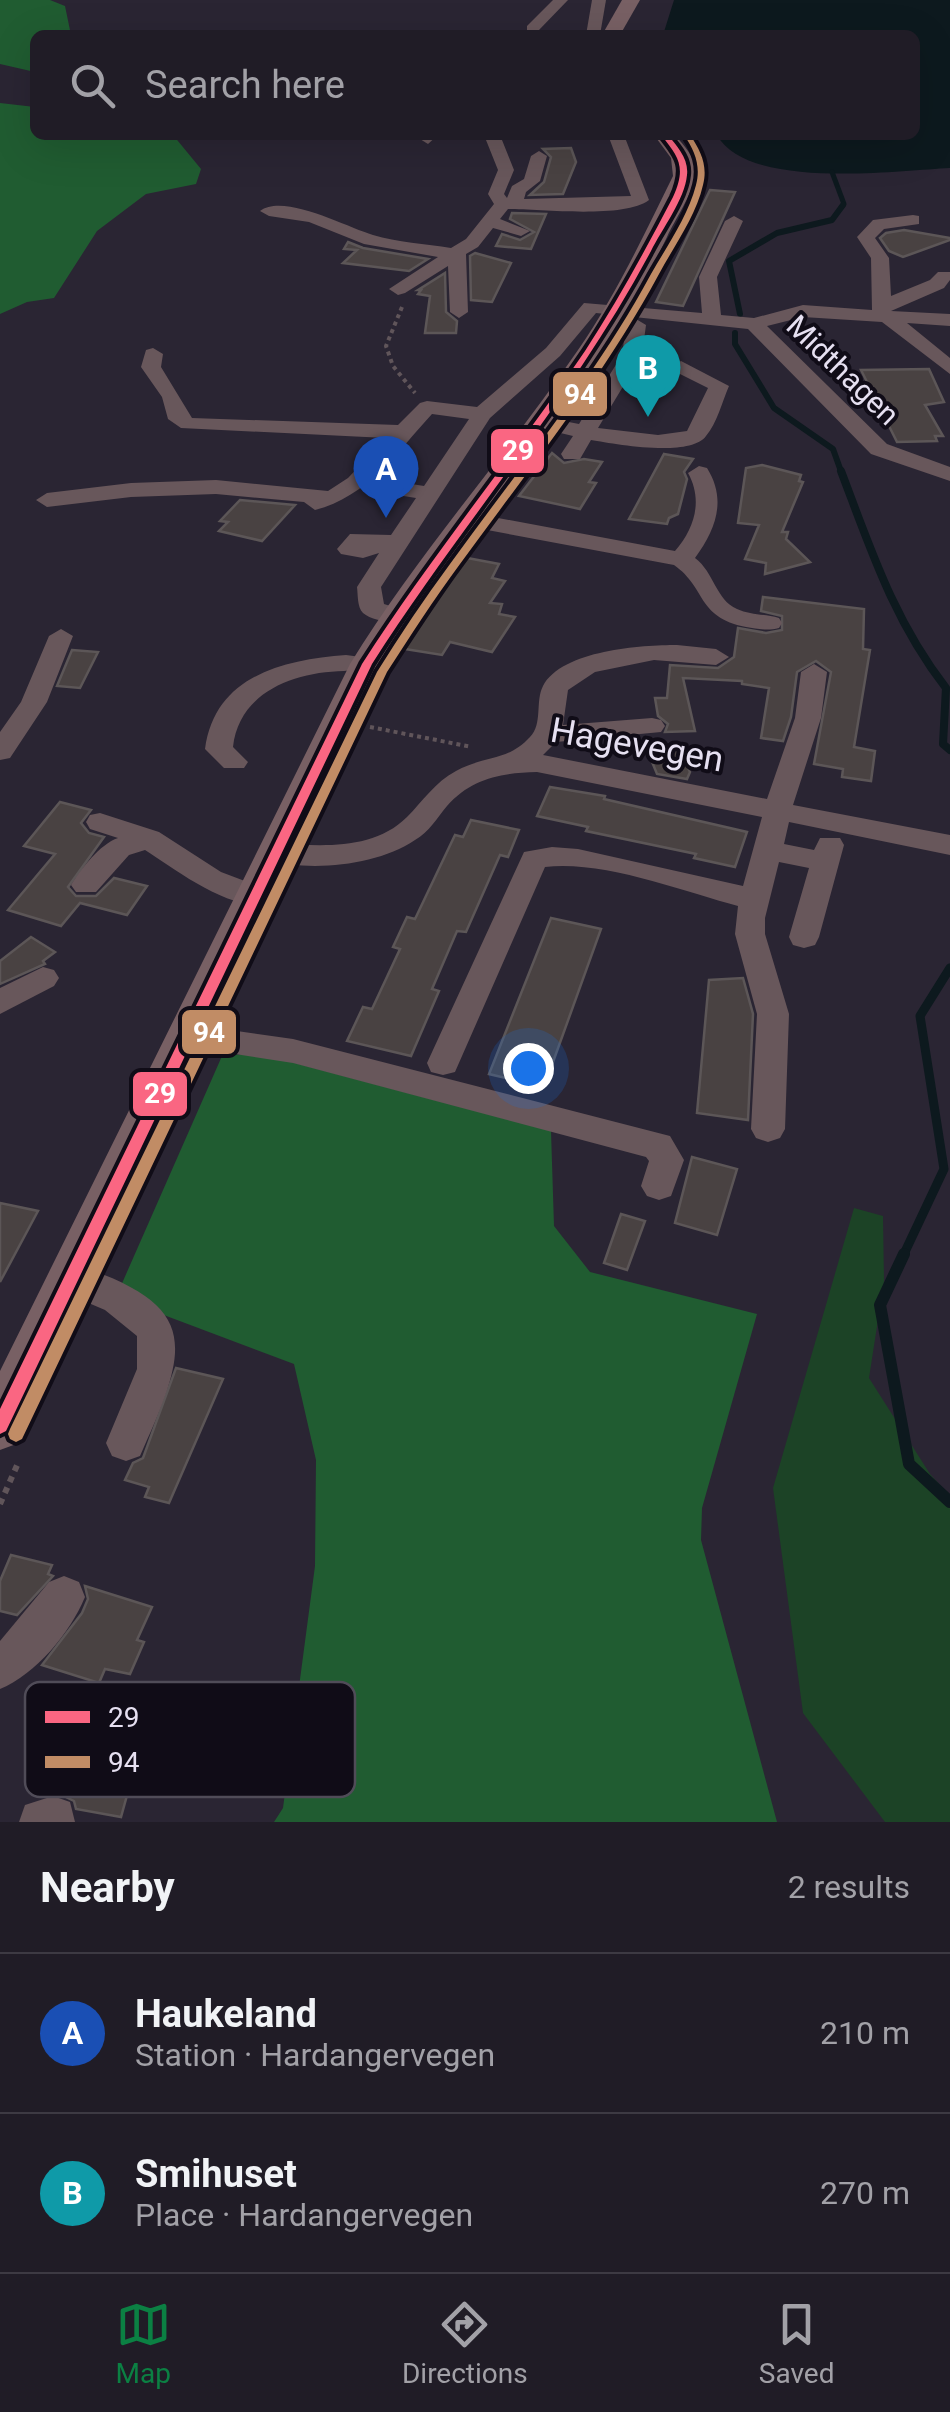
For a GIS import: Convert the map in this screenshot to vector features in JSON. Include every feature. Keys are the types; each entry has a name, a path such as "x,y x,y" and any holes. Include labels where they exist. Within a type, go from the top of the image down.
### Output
{"main road":[{"path":"613,30 631,0"},
{"path":"4,1407 71,1278 367,664 466,519 590,352 627,316 684,176 682,157 668,140"}],"street":[{"path":"532,28 561,0"},
{"path":"594,30 599,0"},
{"path":"494,140 505,174 496,194 509,204 599,205 641,200 618,140"},
{"path":"501,158 511,140"},
{"path":"398,289 476,239 487,220 532,181 539,156"},
{"path":"269,211 313,218 391,245 456,252"},
{"path":"487,220 520,230"},
{"path":"913,220 879,224 866,236 880,258 884,313 950,368"},
{"path":"712,318 708,276 734,221"},
{"path":"456,252 456,272 467,275 459,312"},
{"path":"884,313 937,284 944,276"},
{"path":"397,616 380,612 368,600 369,587 395,542 482,414 553,352 591,308 627,316 712,318 754,324 803,311 950,320"},
{"path":"572,454 632,354 627,316"},
{"name":"Midthagen","path":"754,324 880,448 950,474"},
{"path":"153,354 151,367 172,397 178,419 188,424 402,432"},
{"path":"538,422 650,441 678,442 696,436 719,386 681,367"},
{"path":"296,508 330,498 356,483 427,406 482,414"},
{"path":"680,559 696,544 702,531 708,488 699,474"},
{"path":"47,500 132,490 216,487 330,498"},
{"path":"400,489 431,494"},
{"path":"466,519 680,559 702,573 714,604 724,612 770,622"},
{"path":"613,546 628,519"},
{"path":"0,752 34,702 62,636"},
{"path":"548,735 555,688 574,671 654,652 716,657"},
{"path":"234,762 218,749 218,737 238,702 256,687 322,662 367,664"},
{"path":"768,1129 773,1014 750,934 754,899 789,768 811,706 814,672"},
{"path":"520,760 548,735 652,726"},
{"name":"Hagevegen","path":"276,854 328,856 374,849 409,832 452,784 472,771 520,760 577,768 950,844"},
{"path":"100,822 149,839 210,879 255,896"},
{"path":"86,885 119,848 149,839"},
{"path":"768,850 827,853 804,937"},
{"path":"443,1063 534,860 544,856 578,859 754,899"},
{"path":"0,1002 42,978"},
{"path":"188,1036 293,1051 658,1146 667,1160 658,1186"},
{"path":"71,1278 98,1287 134,1307 156,1332 156,1369 126,1443"},
{"path":"0,1667 13,1659 64,1597"}],"path":[{"path":"398,289 404,298 386,346 402,378 427,406"},
{"path":"357,724 520,760"}],"green space":[{"path":"0,0 50,0 65,6 70,30 30,30 30,71 0,64"},
{"path":"0,103 30,106 30,140 177,140 201,169 196,184 146,194 97,231 54,298 27,302 0,314"},
{"path":"257,1053 551,1131 554,1226 590,1272 757,1314 702,1508 701,1540 777,1822 274,1822 284,1797 355,1797 355,1682 300,1682 315,1566 316,1460 294,1364 116,1297 222,1056"},
{"path":"854,1208 883,1216 884,1281 869,1378 930,1474 950,1496 950,1822 885,1822 803,1713 773,1488"}],"shaded area":[{"path":"674,0 950,0 950,168 859,173 789,170 758,164 733,152 722,140 920,140 920,30 665,30"}],"building":[{"path":"571,148 576,162 563,194 530,195 544,182 551,157 543,149"},
{"path":"710,190 735,192 683,306 656,302"},
{"path":"512,213 546,214 531,249 496,246 502,234 520,240 534,232 510,219"},
{"path":"904,230 950,240 903,257 889,251 880,238"},
{"path":"348,242 428,259 409,271 343,263 357,250 344,249"},
{"path":"475,253 511,263 492,302 471,300 470,256"},
{"path":"445,273 446,312 457,321 456,333 425,333 430,296 418,294 418,290"},
{"path":"929,369 944,402 925,405 943,436 935,436 937,441 897,442 861,370"},
{"path":"552,453 564,463 584,459 602,462 589,482 596,483 580,509 519,496"},
{"path":"664,454 693,459 684,472 687,479 678,514 669,518 667,524 629,519"},
{"path":"762,465 801,475 799,481 803,482 782,532 788,532 786,539 810,562 765,574 766,563 745,559 759,525 738,523 746,468"},
{"path":"240,500 295,505 262,541 219,531 228,522 220,521"},
{"path":"462,557 499,564 492,578 505,581 490,603 502,604 499,614 515,617 492,652 450,642 442,655 399,648"},
{"path":"763,597 864,609 863,649 870,650 854,747 875,751 871,781 842,777 843,769 814,764 831,672 816,661 797,672 791,717 783,741 761,738 769,688 742,681 683,678 695,731 665,732 668,724 658,716 655,698 667,698 670,665 718,668 734,657 738,628 766,633 782,630 782,616 761,611"},
{"path":"72,650 98,652 80,688 57,686"},
{"path":"679,748 690,772 687,779 657,774 648,752"},
{"path":"550,787 605,796 604,799 747,832 735,867 694,858 696,854 586,831 588,827 537,816"},
{"path":"60,802 91,810 81,823 89,833 104,837 68,887 76,896 96,896 114,878 147,886 127,915 80,903 61,926 8,910 55,854 24,846"},
{"path":"471,820 519,830 508,857 500,855 466,932 457,931 432,989 439,991 411,1056 347,1041 363,1007 372,1009 400,949 393,947 407,917 415,919 455,835 463,837"},
{"path":"551,918 601,929 544,1087 489,1074"},
{"path":"31,937 55,952 43,961 45,964 0,984 0,961"},
{"path":"743,978 753,1014 748,1120 697,1113 709,980"},
{"path":"692,1157 737,1169 717,1235 675,1223"},
{"path":"0,1203 38,1211 0,1282"},
{"path":"621,1214 645,1221 627,1270 604,1263"},
{"path":"176,1368 223,1379 169,1503 145,1497 149,1487 125,1480 133,1463 143,1458"},
{"path":"11,1555 52,1565 48,1574 53,1576 17,1615 0,1611 0,1581"},
{"path":"85,1586 152,1607 137,1640 144,1642 130,1674 105,1669 96,1682 42,1665 82,1613 88,1599"},
{"path":"66,1797 127,1797 121,1817 76,1809 74,1801"}],"waterway":[{"path":"832,172 844,204 841,208"},
{"path":"740,314 729,261 777,233 832,220 843,205"},
{"path":"735,333 735,344 774,408 833,449 842,474"},
{"path":"841,471 898,611 946,688 943,744 950,750"},
{"path":"903,1256 944,1169 920,1016 950,968"},
{"path":"904,1254 880,1305 909,1464 950,1502"}],"transit line":[{"name":"29","path":"0,1426 367,664 590,348 672,205 683,181 684,168 668,140"},
{"name":"94","path":"16,1434 382,672 454,565 605,358 689,213 700,186 701,171 699,154 690,140"}],"place":[{"name":"Smihuset","path":"648,417"},
{"name":"Haukeland","path":"386,518"}]}
